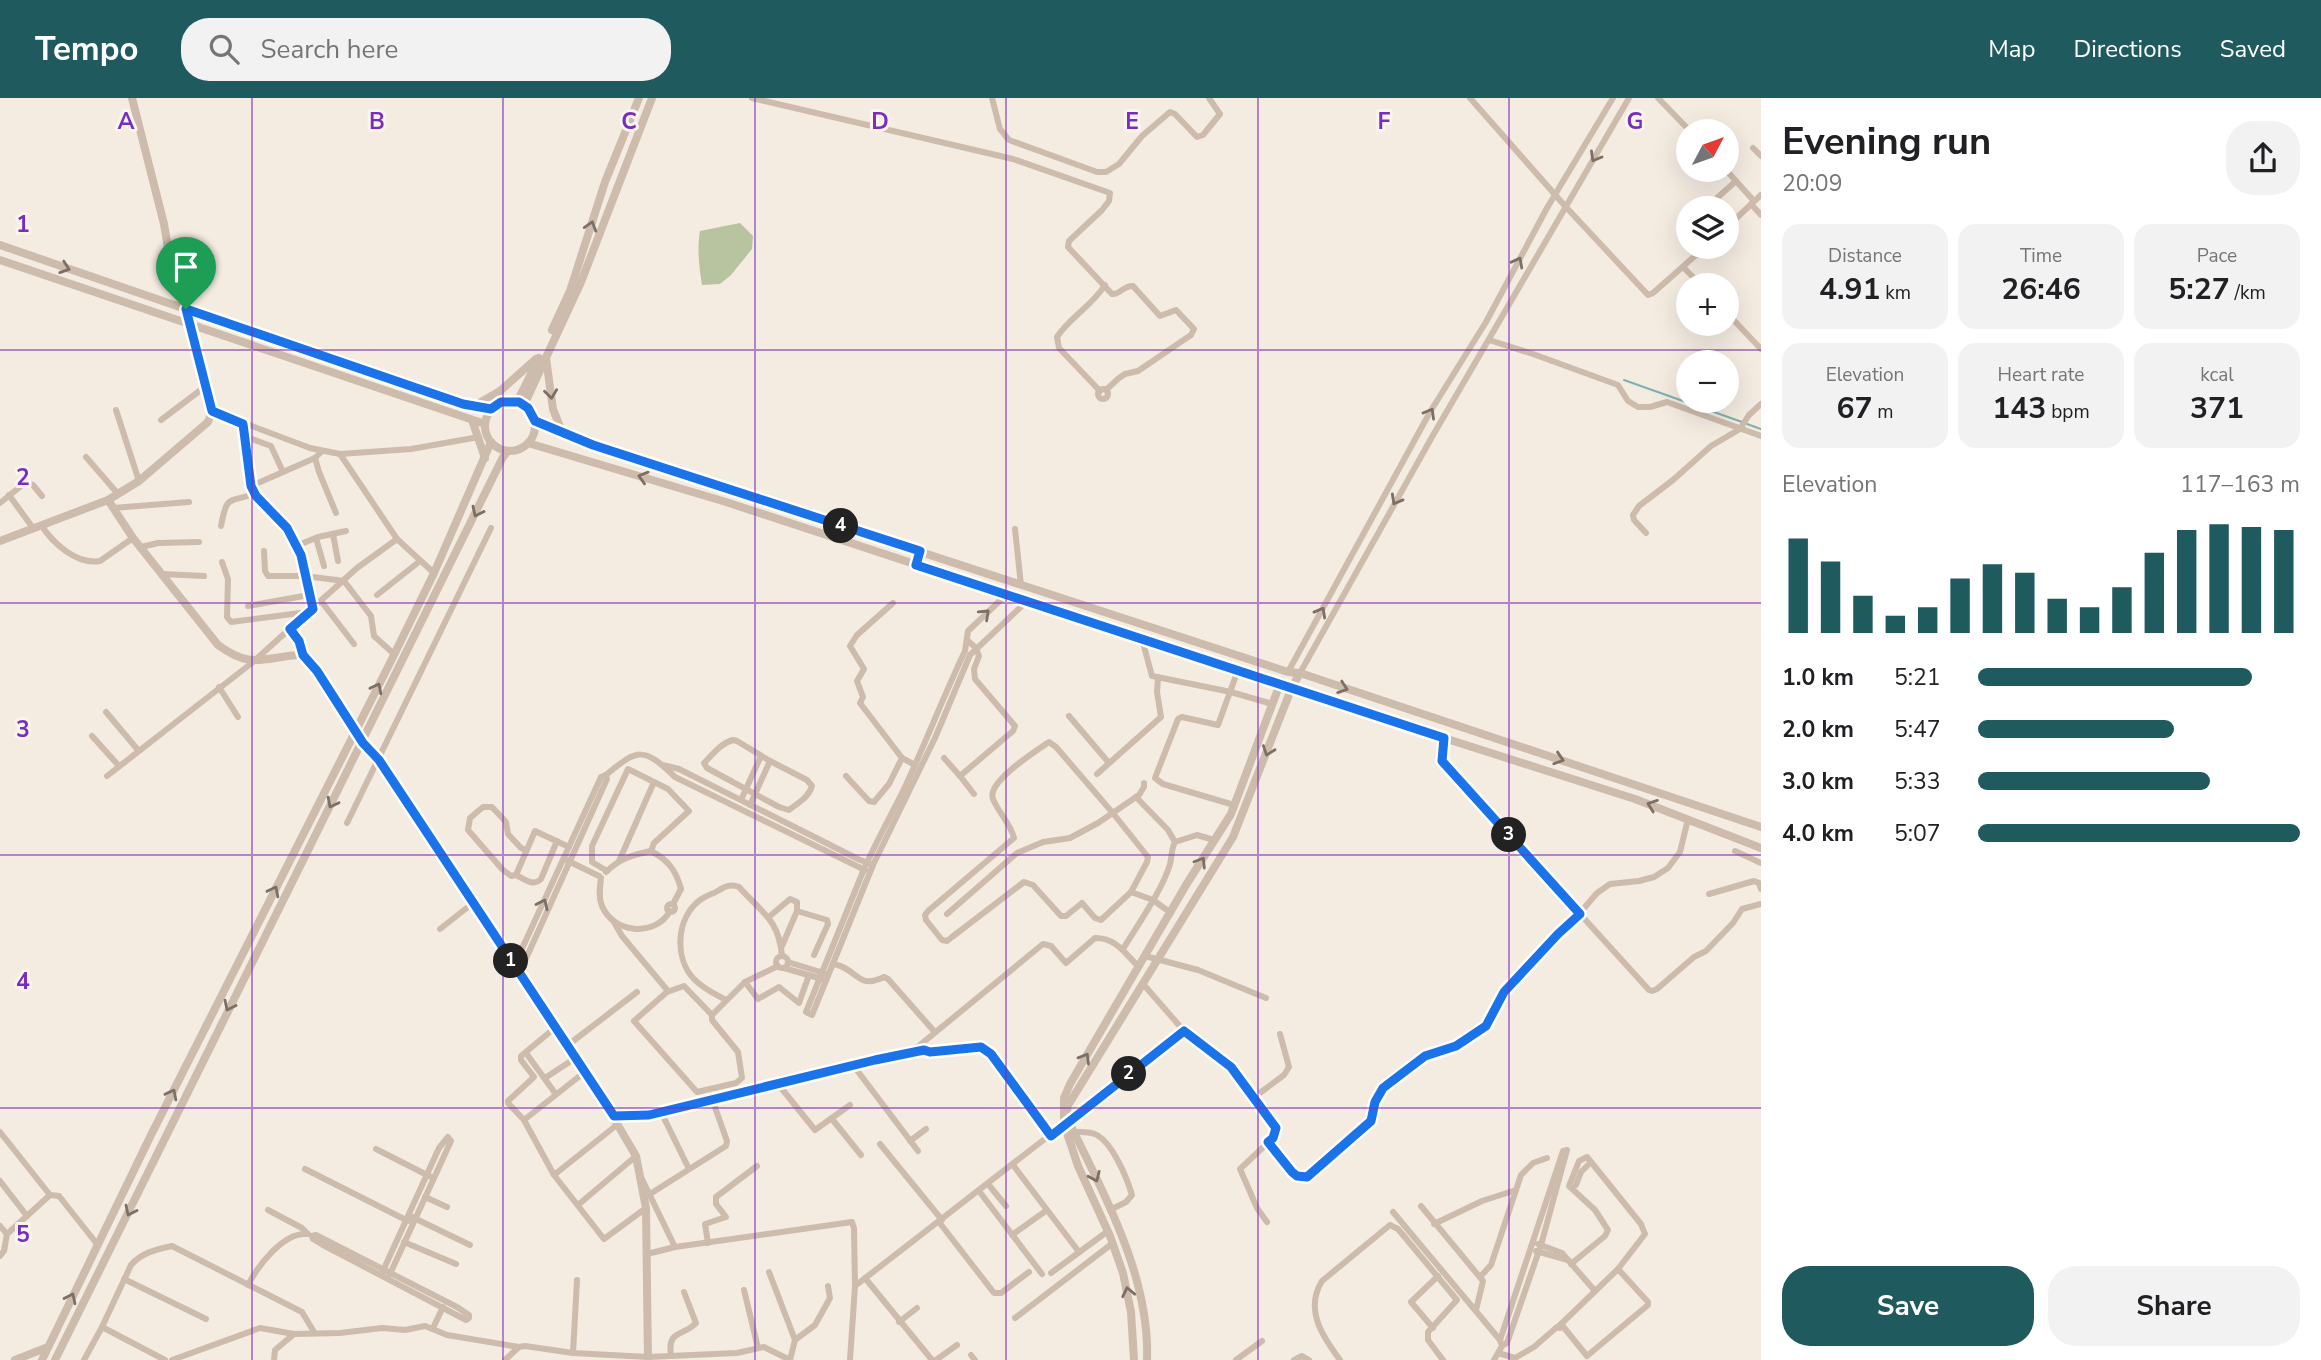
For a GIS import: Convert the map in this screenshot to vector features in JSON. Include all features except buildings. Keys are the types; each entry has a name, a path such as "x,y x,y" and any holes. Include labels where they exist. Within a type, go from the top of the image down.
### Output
{"street":[{"path":"111,504 118,494 139,481 208,422 212,411 169,254 132,98"},
{"path":"474,406 500,391 543,355 570,291 605,182 639,98"},
{"path":"520,403 581,282 652,98"},
{"path":"751,98 1013,159 1110,193 1106,205 1069,241 1067,246 1071,253 1105,285 1114,294 1126,286 1133,286 1160,316 1176,310 1194,329 1191,335 1149,364 1138,371 1125,374 1103,390 1059,348 1057,337 1097,298 1105,285"},
{"path":"992,98 1000,129 1009,140 1097,172 1106,172 1119,164 1142,136 1170,113 1175,114 1197,137 1203,135 1220,114 1209,98"},
{"path":"1470,98 1648,295 1692,259"},
{"path":"1134,1360 1128,1293 1113,1243 1078,1166 1067,1123 1064,1098 1234,805 1280,684 1430,412 1482,330 1555,194 1613,98"},
{"path":"1147,1360 1140,1296 1128,1253 1074,1132 1067,1123 1067,1107 1233,837 1292,687 1432,437 1629,98"},
{"path":"1658,98 1678,119"},
{"path":"1753,148 1761,156"},
{"path":"1719,196 1735,182"},
{"path":"1737,182 1761,215"},
{"path":"1739,216 1761,195"},
{"path":"0,245 403,384 491,409"},
{"path":"0,260 485,424"},
{"path":"1683,267 1689,273"},
{"path":"1739,325 1761,349"},
{"path":"1752,338 1761,332"},
{"path":"1490,338 1618,386 1633,405 1650,407 1667,402 1743,424 1761,436"},
{"path":"543,355 553,409 562,432"},
{"path":"161,420 206,386"},
{"path":"501,402 520,403 531,412 535,421 534,433 523,448 508,451 495,447 485,430 491,409 501,402"},
{"path":"1646,533 1634,520 1633,515 1639,506 1711,446 1743,424 1761,404"},
{"path":"116,410 139,481"},
{"path":"212,411 321,452 340,454 393,452 479,437"},
{"path":"472,420 485,458"},
{"path":"535,421 626,456 1288,672 1300,673 1761,827"},
{"path":"243,424 251,486 254,494 287,528 301,555 312,610"},
{"path":"244,436 271,446 283,472"},
{"path":"42,1360 97,1244 434,573 491,442"},
{"path":"528,443 726,502 1635,799 1761,848"},
{"path":"55,1360 508,451"},
{"path":"251,486 315,458 321,452"},
{"path":"340,454 397,539 434,573"},
{"path":"86,457 118,494"},
{"path":"315,458 336,513"},
{"path":"0,503 26,482 33,485 41,496"},
{"path":"221,526 228,502 254,494"},
{"path":"9,495 51,540 77,558 100,561 133,538"},
{"path":"0,541 111,504 189,502"},
{"path":"111,504 133,538 218,645 234,656 253,662 272,657 303,655"},
{"path":"347,823 491,528"},
{"path":"1016,529 1021,586"},
{"path":"296,546 346,531"},
{"path":"333,534 338,561"},
{"path":"316,538 324,566"},
{"path":"107,776 253,662 357,568 397,539"},
{"path":"141,547 154,543 199,542"},
{"path":"264,551 268,576 305,576 344,581 371,615 374,636 394,654"},
{"path":"916,565 920,551"},
{"path":"377,595 420,561"},
{"path":"222,562 228,579 227,617 231,622 312,610"},
{"path":"162,573 204,576"},
{"path":"248,606 309,594"},
{"path":"910,783 911,773 965,651 970,628 1007,594"},
{"path":"321,601 354,644"},
{"path":"868,867 834,964 825,977 806,1012 810,1016 814,1014 825,977 868,867 971,655 1027,601"},
{"path":"893,603 857,635 850,646 864,669 857,681 863,697 860,703 902,758 915,765"},
{"path":"290,629 299,641 303,655 317,671 363,743 379,760 577,1057 636,1156 646,1208 648,1359"},
{"path":"1142,639 1152,676 1231,692 1272,704"},
{"path":"960,776 1013,731 1015,726 975,679 974,669 979,656 976,648 967,640"},
{"path":"1234,805 1163,784 1155,778 1178,719 1182,717 1218,725 1238,670"},
{"path":"1097,774 1161,717 1157,692 1158,677"},
{"path":"219,687 237,717"},
{"path":"106,712 138,750"},
{"path":"1069,716 1109,763"},
{"path":"92,736 119,766"},
{"path":"1444,738 1442,761 1644,986 1652,991 1694,957 1706,951 1733,923 1742,909 1761,904"},
{"path":"733,740 761,756 807,780 812,786 789,810 707,768 705,763 726,742 733,740"},
{"path":"1049,743 1056,747 1112,812 1147,857 1131,892 1099,920 1082,903 1066,916 1061,916 1033,885 1024,881 947,941 942,940 925,915 1013,839 1014,835 992,793 1000,779 1049,743"},
{"path":"568,859 569,847 601,777 627,757 637,754 679,769 868,867"},
{"path":"741,800 761,756"},
{"path":"846,776 871,802 889,785 902,758"},
{"path":"944,758 974,794"},
{"path":"750,804 770,761"},
{"path":"663,765 675,778 868,867"},
{"path":"899,766 911,773"},
{"path":"603,874 592,862 592,846 628,769 668,789 689,811 654,843 651,851"},
{"path":"517,970 607,779 606,775"},
{"path":"619,861 654,782"},
{"path":"947,914 1017,853 1043,842 1070,838 1098,823 1136,797 1142,791 1144,783"},
{"path":"1136,797 1168,830 1175,842"},
{"path":"526,850 508,834 506,822 492,807 483,807 470,818 468,830 502,869 511,876 516,875 534,883 541,879 557,841"},
{"path":"1268,1142 1292,1172 1297,1176 1307,1177 1371,1121 1375,1102 1383,1088 1425,1056 1456,1046 1486,1026 1504,992 1597,893 1610,884 1654,877 1668,868 1679,852 1689,819"},
{"path":"516,875 535,831 569,847"},
{"path":"1175,842 1197,835 1214,840"},
{"path":"1124,949 1153,900 1170,862 1175,842"},
{"path":"614,922 627,929 643,929 659,924 673,908 681,888 673,866 651,851 635,854 619,861 603,874 599,890 601,904 608,916 667,992"},
{"path":"1735,851 1761,863"},
{"path":"568,859 603,874"},
{"path":"1709,894 1754,881 1759,883 1761,889"},
{"path":"726,1000 694,980 685,967 680,937 688,916 698,902 728,886 739,887 753,903 770,916 782,947 782,956"},
{"path":"1131,892 1153,900 1171,913"},
{"path":"770,916 790,899 797,902 797,911 782,947"},
{"path":"440,929 472,903"},
{"path":"673,908 688,916"},
{"path":"797,911 827,920 828,924 814,955"},
{"path":"909,1054 1040,945 1051,946 1066,963 1097,937 1112,941 1124,949 1126,955 1139,967"},
{"path":"782,956 776,961 809,975 825,977"},
{"path":"712,1015 745,982 783,965 788,959 782,956"},
{"path":"1145,956 1198,970 1266,998"},
{"path":"834,964 849,969 863,981 874,982 884,977 888,979 933,1030"},
{"path":"783,965 825,977"},
{"path":"745,982 758,999 779,987 799,1003 809,975"},
{"path":"1144,985 1184,1031 1231,1067 1276,1128 1273,1138 1240,1168 1257,1208 1267,1222"},
{"path":"684,986 712,1015 712,1020 738,1052 742,1079 736,1083 697,1092 634,1021 667,992 684,986"},
{"path":"568,1045 638,992"},
{"path":"556,1027 522,1056 521,1059 534,1077 508,1102 524,1121 554,1175 605,1239 646,1208"},
{"path":"855,1286 1184,1031"},
{"path":"1253,1098 1284,1075 1289,1067 1280,1034"},
{"path":"554,1175 616,1120 649,1115 924,1050 985,1049 1051,1136"},
{"path":"526,1053 555,1093"},
{"path":"545,1078 577,1057"},
{"path":"852,1065 918,1151"},
{"path":"524,1121 555,1093 586,1071"},
{"path":"778,1084 814,1129 818,1130 850,1105"},
{"path":"650,1194 726,1146 727,1141 712,1099"},
{"path":"661,1112 689,1169"},
{"path":"832,1119 861,1155"},
{"path":"911,1141 926,1129"},
{"path":"1074,1132 1088,1131 1101,1137 1122,1169 1132,1195 1126,1202 1110,1210"},
{"path":"0,1132 50,1195"},
{"path":"386,1274 404,1242 411,1219 425,1197 431,1177 439,1148 448,1137 451,1141 431,1177 411,1219 386,1274"},
{"path":"880,1144 994,1293 1001,1293 1029,1272"},
{"path":"376,1149 431,1177"},
{"path":"1494,1360 1563,1151 1567,1150 1539,1249 1507,1343 1500,1346"},
{"path":"578,1205 636,1156"},
{"path":"1393,1212 1476,1310 1500,1346 1515,1358 1534,1347 1560,1325 1618,1269 1643,1237 1644,1230 1587,1157 1580,1161 1569,1186 1595,1210 1608,1230 1605,1236 1569,1262"},
{"path":"1480,1278 1491,1265 1524,1170 1547,1158"},
{"path":"1576,1185 1581,1172 1591,1162"},
{"path":"1013,1165 1079,1252"},
{"path":"708,1243 705,1224 726,1217 716,1203 716,1196 757,1166"},
{"path":"305,1169 470,1245"},
{"path":"641,1177 675,1247"},
{"path":"0,1181 27,1216"},
{"path":"988,1184 1006,1206"},
{"path":"1434,1224 1482,1201 1516,1190"},
{"path":"979,1191 1042,1274"},
{"path":"0,1256 8,1234 54,1194 59,1196 97,1244"},
{"path":"425,1197 447,1207"},
{"path":"1421,1206 1482,1281 1476,1310"},
{"path":"268,1210 302,1228 323,1245 386,1274 457,1307 469,1315 469,1318 466,1320 386,1274"},
{"path":"1012,1235 1047,1210"},
{"path":"647,1254 675,1247 852,1222 855,1286 850,1360"},
{"path":"107,1225 120,1231"},
{"path":"1340,1360 1316,1323 1316,1294 1322,1281 1390,1225 1398,1229 1455,1297 1457,1303 1428,1332 1428,1340 1443,1360"},
{"path":"0,1226 8,1234"},
{"path":"1051,1273 1108,1231"},
{"path":"248,1284 261,1262 275,1250 296,1235 309,1235"},
{"path":"404,1242 456,1264"},
{"path":"1015,1318 1113,1243"},
{"path":"84,1360 136,1258 172,1246 302,1312 314,1332"},
{"path":"1531,1246 1569,1262 1595,1291"},
{"path":"1560,1325 1587,1356 1648,1305 1618,1269"},
{"path":"769,1272 795,1340"},
{"path":"1433,1328 1412,1301 1438,1276"},
{"path":"865,1278 934,1360 957,1345"},
{"path":"124,1279 206,1319"},
{"path":"573,1353 577,1280"},
{"path":"172,1360 260,1328 294,1334 340,1334 382,1328 405,1330 425,1326 447,1335 573,1353 648,1359 671,1356 722,1357 764,1347 787,1359 795,1340 818,1320 830,1298 828,1286"},
{"path":"744,1290 758,1348"},
{"path":"671,1356 669,1347 673,1336 691,1329 696,1322 684,1292"},
{"path":"433,1328 443,1307"},
{"path":"900,1322 917,1308"},
{"path":"1560,1325 1585,1360"},
{"path":"102,1327 165,1360"},
{"path":"274,1360 275,1350 294,1334"},
{"path":"1237,1360 1262,1340"},
{"path":"15,1360 48,1346"},
{"path":"505,1360 519,1347"},
{"path":"1294,1360 1302,1356 1309,1360"}],"green space":[{"path":"740,223 753,236 752,249 720,284 702,285 700,231"}],"waterway":[{"path":"1624,380 1742,422"},
{"path":"1747,424 1761,429"}],"route":[{"path":"186,309 463,404 491,409 501,402 519,402 528,408 535,421 593,445 920,551 916,565 1444,738 1442,761 1580,914 1504,992 1486,1026 1456,1046 1425,1056 1383,1088 1375,1102 1371,1121 1307,1177 1297,1176 1292,1172 1268,1142 1273,1138 1276,1128 1231,1067 1184,1031 1051,1136 991,1054 981,1047 930,1052 924,1050 649,1115 614,1116 379,760 363,743 317,671 303,655 299,641 290,629 313,609 301,555 287,528 256,496 251,486 243,424 212,411 186,309"}]}
